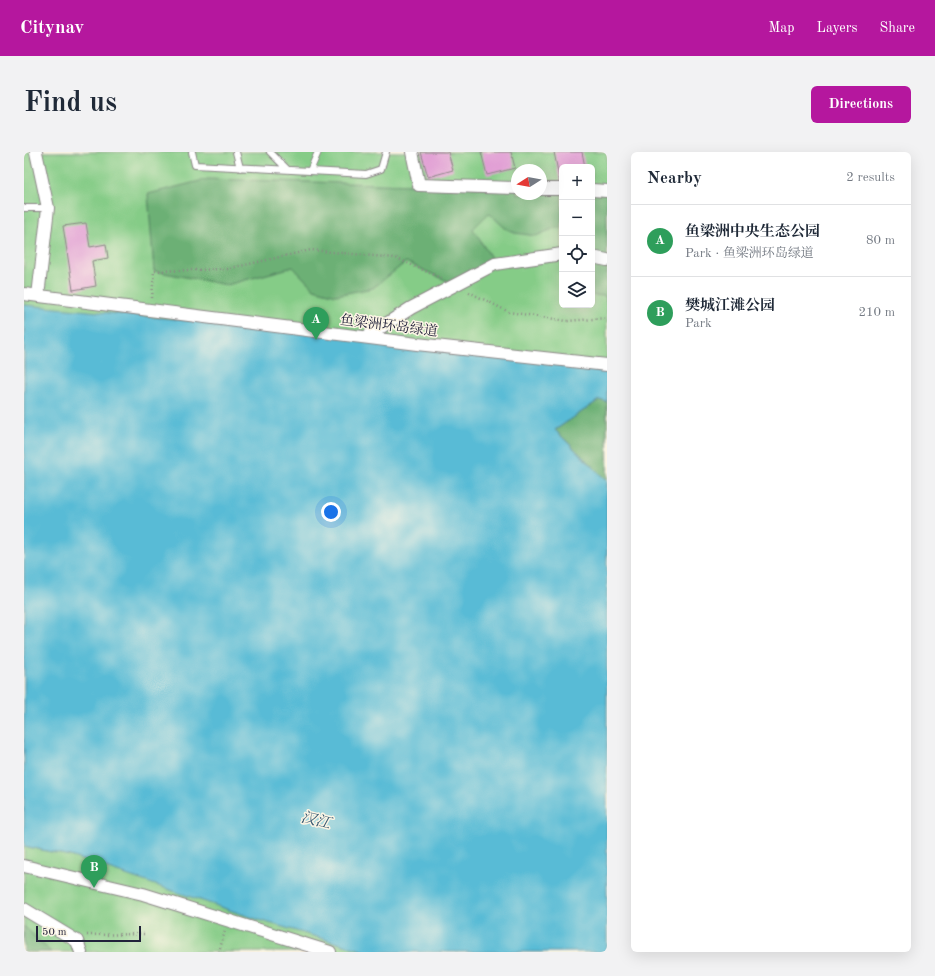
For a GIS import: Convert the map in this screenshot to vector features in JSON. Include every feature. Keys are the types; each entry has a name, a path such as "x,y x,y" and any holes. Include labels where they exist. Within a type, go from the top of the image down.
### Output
{"street":[{"path":"36,152 48,208 38,296"},
{"path":"412,152 419,185 511,188"},
{"path":"547,189 559,190"},
{"path":"595,190 607,191"},
{"path":"366,337 411,308 495,264 559,254"},
{"path":"595,258 607,260"},
{"name":"鱼梁洲环岛绿道","path":"24,294 366,337 607,365"},
{"path":"24,866 143,894 330,952"},
{"path":"24,909 77,941 81,952"}],"lane":[{"path":"192,152 195,165 366,174 381,169 386,152"},
{"path":"236,152 240,168"},
{"path":"270,152 288,170"},
{"path":"310,171 318,152"},
{"path":"24,208 48,208"}],"path":[{"path":"152,300 154,271 226,270 311,250 396,258 456,285 509,312 567,322 607,318"},
{"path":"219,952 227,920"},
{"path":"67,935 145,934"}],"green space":[{"path":"24,152 607,152 607,558 24,375"},
{"path":"208,179 511,188 511,200 547,200 547,193 559,190 559,228 555,228 536,236 515,233 505,228 489,213 473,229 495,264 456,285 406,262 373,288 336,295 314,289 293,267 227,285 154,271 148,194"},
{"path":"595,190 607,191 607,307 605,296 595,295"},
{"path":"599,400 607,402 607,481 555,430"},
{"path":"24,846 70,856 367,952 24,952"},
{"path":"24,926 51,952 24,952"}],"water":[{"name":"汉江","path":"24,305 366,337 607,366 607,402 599,400 555,430 607,481 607,952 368,952 259,920 70,856 24,846"}],"building":[{"path":"421,152 448,152 453,170 428,177"},
{"path":"481,152 511,152 514,164 511,164 511,169 487,175"},
{"path":"554,152 582,152 584,164 559,164 559,177"},
{"path":"86,223 90,247 106,244 108,258 92,261 96,286 73,290 63,226"}],"place":[{"name":"鱼梁洲中央生态公园","path":"316,340"},
{"name":"樊城江滩公园","path":"94,888"}]}
